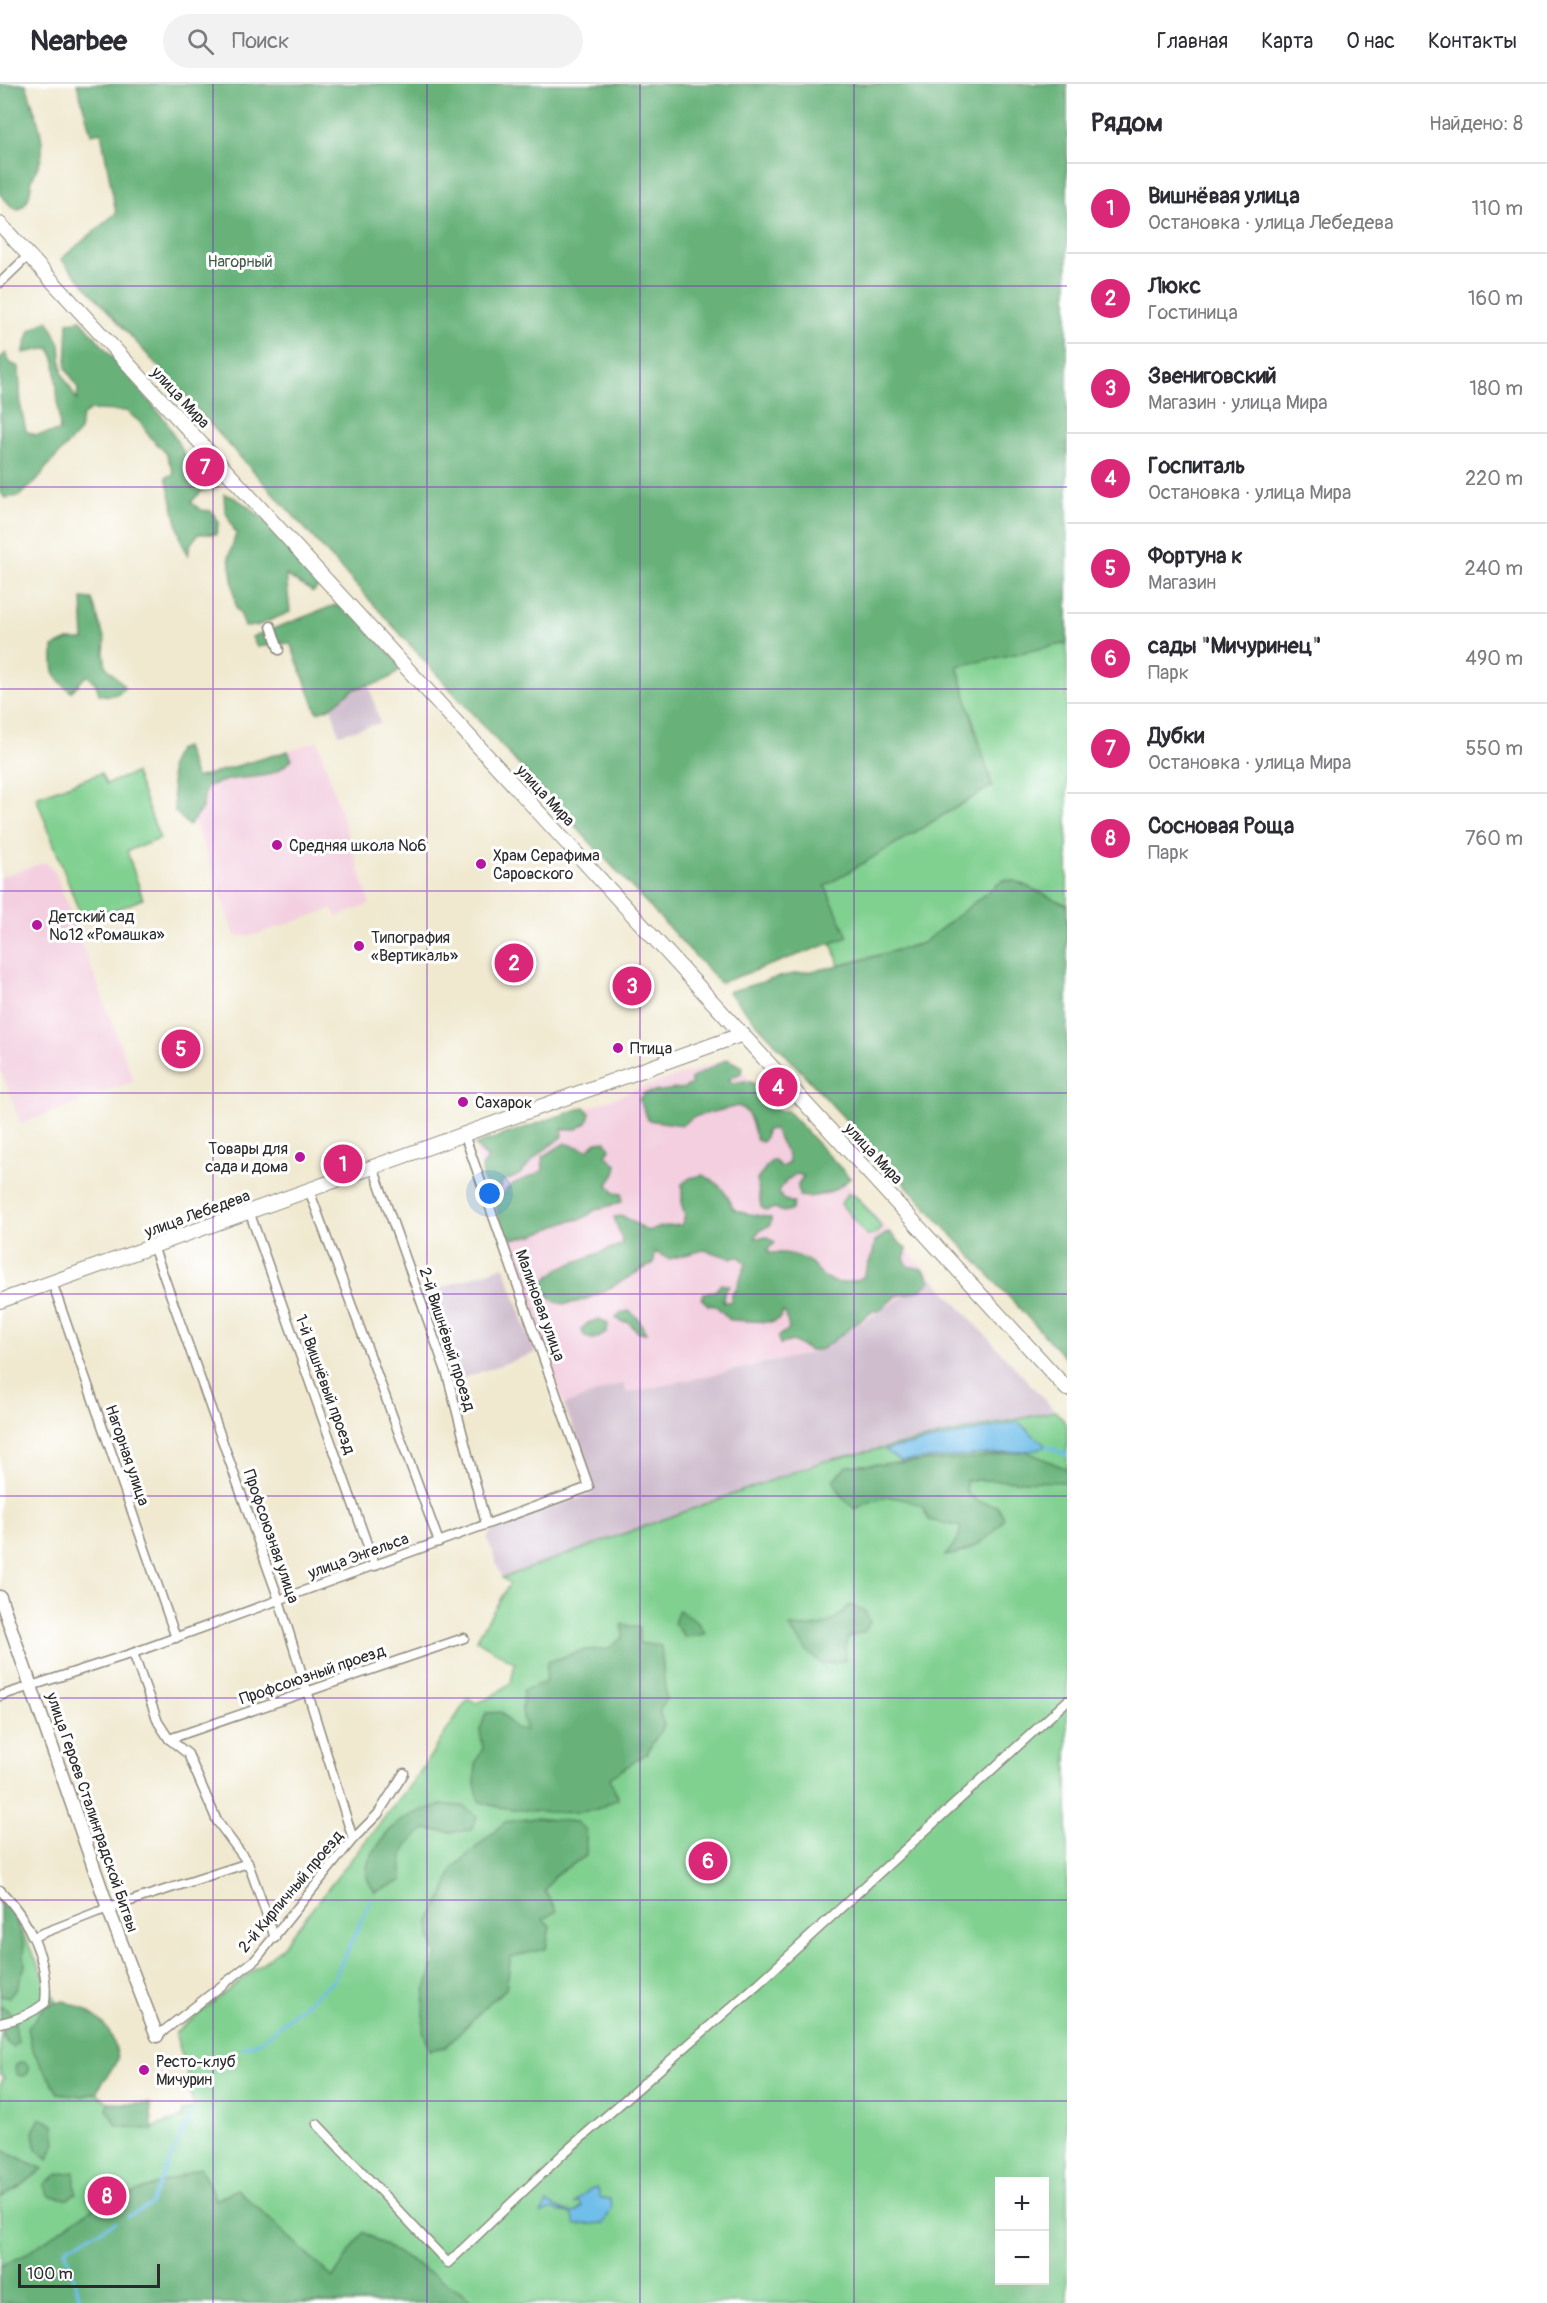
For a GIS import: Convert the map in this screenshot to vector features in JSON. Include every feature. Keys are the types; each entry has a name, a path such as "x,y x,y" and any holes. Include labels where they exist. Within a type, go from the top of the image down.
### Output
{"main road":[{"name":"улица Мира","path":"0,224 1067,1389"},
{"name":"улица Лебедева","path":"0,1301 743,1034"}],"street":[{"path":"0,284 29,255"},
{"path":"271,626 279,650"},
{"name":"Малиновая улица","path":"464,1134 589,1487"},
{"name":"2-й Вишнёвый проезд","path":"373,1167 447,1374 486,1524"},
{"path":"309,1190 439,1542"},
{"name":"1-й Вишнёвый проезд","path":"249,1211 375,1566"},
{"name":"Профсоюзная улица","path":"153,1246 279,1600 353,1839"},
{"name":"Нагорная улица","path":"52,1282 176,1638"},
{"name":"улица Энгельса","path":"0,1696 134,1653 589,1487"},
{"name":"улица Героев Сталинградской Битвы","path":"0,1597 108,1908 157,2036"},
{"name":"Профсоюзный проезд","path":"169,1738 464,1638"},
{"path":"134,1653 158,1722 169,1738 188,1754 217,1821 248,1863 275,1938"},
{"path":"317,2124 448,2263 565,2152 759,1983 1067,1701"},
{"name":"2-й Кирпичный проезд","path":"157,2036 256,1959 353,1839 378,1814 404,1773"},
{"path":"33,1937 108,1908 248,1863"},
{"path":"0,1890 9,1899 33,1937 41,1958 46,1992 45,2003 33,2012 0,2023"}],"shaded area":[{"path":"364,667 380,723 339,734 323,679"},
{"name":"Средняя школа №6","path":"318,741 370,904 337,917 332,909 252,936 235,936 182,786"},
{"path":"46,862 54,870 134,1081 21,1124 0,1069 0,877"},
{"path":"730,1058 933,1278 813,1353 627,1393 622,1383 564,1405 475,1151 632,1091"},
{"path":"504,1266 535,1353 455,1381 424,1294"},
{"path":"933,1278 1055,1411 824,1461 502,1578 487,1538 494,1526 592,1494 578,1454 583,1452 564,1405 623,1383 627,1393 813,1353"}],"green space":[{"path":"0,84 26,84 41,136 40,160 27,200 19,209 13,208 0,194"},
{"name":"Нагорный","path":"77,84 1067,84 1067,643 957,666 992,786 825,886 848,937 720,983 527,774 61,259 116,213 101,132 91,134"},
{"path":"48,320 60,344 62,373 77,400 78,388 66,368 68,322 81,320 165,420 194,471 202,471 215,478 216,488 202,491 191,502 201,510 211,511 219,522 216,534 198,534 190,545 188,556 181,540 166,477 174,474 166,453 150,437 141,423 126,411 91,410 82,416 80,431 37,481 19,496 5,498 0,492 0,358 6,353 10,363 19,367 21,408 26,431 36,435 60,431 55,362 50,348 23,353 30,330"},
{"path":"224,494 236,499 263,519 290,547 320,585 313,592 286,575 290,612 257,626 245,627 236,608 229,556 236,534 225,510"},
{"path":"82,598 92,599 105,641 106,667 123,684 124,689 109,696 99,694 96,684 87,675 71,692 54,673 53,647 68,640 84,640"},
{"path":"335,605 354,611 401,667 388,679 356,689 332,706 317,712 290,643 257,647 252,637"},
{"path":"1067,643 1067,905 1015,881 1003,880 923,943 839,966 831,943 848,937 824,886 992,786 957,666"},
{"path":"185,747 196,778 288,751 292,759 272,773 220,782 206,787 202,808 189,826 175,811 170,766 177,750"},
{"path":"101,773 106,784 135,773 160,839 127,851 143,899 83,922 36,797"},
{"path":"1003,880 1015,881 1067,905 1067,1360 728,992 783,976 839,966 923,943"},
{"path":"727,1059 742,1067 741,1073 729,1079 732,1083 745,1081 753,1083 779,1111 787,1111 850,1178 845,1183 819,1195 799,1196 798,1185 804,1176 796,1174 786,1181 779,1191 782,1199 794,1203 792,1210 783,1212 775,1208 766,1211 761,1207 757,1180 768,1164 774,1160 781,1167 789,1163 788,1156 774,1129 766,1130 762,1142 757,1140 749,1116 743,1108 738,1106 693,1117 682,1125 648,1120 639,1099 644,1093 684,1088 692,1084 690,1079"},
{"path":"584,1107 590,1113 588,1122 577,1129 562,1129 563,1136 539,1154 522,1172 502,1181 500,1192 492,1202 483,1179 482,1167 488,1159 475,1145"},
{"path":"606,1141 610,1149 606,1155 617,1166 608,1184 614,1193 622,1194 622,1202 595,1210 584,1218 563,1223 534,1235 512,1239 505,1232 500,1223 496,1203 512,1185 543,1170 542,1157 565,1143 588,1150 596,1142"},
{"path":"702,1175 719,1186 737,1211 771,1218 770,1225 759,1231 755,1238 768,1237 775,1243 768,1249 769,1253 796,1255 810,1262 828,1279 838,1283 848,1282 863,1277 873,1253 875,1241 889,1232 907,1250 904,1258 908,1266 923,1269 931,1280 921,1290 896,1296 879,1311 873,1311 822,1349 810,1351 793,1341 780,1344 778,1337 789,1329 786,1314 782,1312 781,1317 773,1322 730,1320 716,1306 708,1305 702,1299 704,1293 715,1291 721,1284 729,1286 724,1292 723,1302 732,1302 731,1295 736,1289 746,1264 740,1257 731,1258 704,1250 669,1259 655,1252 654,1263 594,1296 569,1303 559,1303 551,1298 543,1282 560,1268 623,1244 614,1217 623,1216 648,1231 659,1227 681,1225 685,1216 682,1206 682,1184 690,1178"},
{"path":"847,1194 854,1194 879,1223 881,1229 874,1235 867,1236 841,1204"},
{"path":"629,1311 637,1317 646,1333 639,1333 628,1322 622,1322 616,1318 620,1313"},
{"path":"599,1319 608,1323 607,1332 593,1339 586,1337 581,1330 588,1323"},
{"path":"1055,1411 1067,1424 1067,2303 0,2303 0,2086 4,2077 0,2074 0,2032 7,2043 15,2028 11,2017 3,2007 0,2007 0,1995 23,1942 13,1913 57,2003 45,2006 32,2049 58,2093 83,2096 96,2093 109,2103 107,2109 153,2130 156,2126 182,2118 182,2112 195,2107 187,2086 187,2071 175,2033 281,1948 418,1775 468,1698 476,1703 490,1698 511,1682 515,1663 476,1640 510,1583 502,1578 824,1461"},
{"path":"1025,1451 1067,1469 1067,1482 966,1480 966,1492 977,1501 997,1506 1004,1517 987,1538 953,1555 945,1556 958,1539 961,1527 929,1520 922,1506 903,1499 881,1498 855,1509 843,1498 833,1480 847,1466 976,1458"},
{"path":"850,1605 865,1611 870,1622 865,1631 847,1638 845,1661 822,1664 807,1651 789,1627 808,1628 823,1625 836,1618"},
{"path":"679,1610 698,1623 706,1634 685,1637 674,1623"},
{"path":"622,1624 640,1628 639,1643 661,1646 666,1698 659,1711 664,1725 646,1754 610,1778 618,1799 597,1809 573,1812 520,1810 479,1801 475,1784 476,1762 483,1748 480,1730 486,1713 501,1712 515,1728 526,1730 522,1711 523,1690 546,1682 547,1662 584,1650 608,1649 623,1637"},
{"path":"442,1805 464,1806 477,1817 471,1830 449,1832 425,1829 412,1840 404,1851 402,1881 375,1892 368,1880 367,1869 370,1859 382,1840 403,1819"},
{"path":"535,1818 576,1822 586,1830 586,1856 555,1875 545,1891 557,1911 543,1919 550,1926 546,1949 511,1957 506,1989 446,2047 430,2050 423,2031 425,1991 437,1954 430,1937 429,1920 444,1895 453,1868 505,1822"},
{"path":"0,1898 13,1913 23,1942 25,1966 17,1988 9,1997 0,1995"},
{"path":"64,2001 93,2015 107,2028 112,2037 118,2059 96,2093 83,2096 58,2093 32,2049 28,2028 45,2006"},
{"path":"0,2007 6,2009 14,2018 18,2042 13,2047 3,2035"},
{"path":"22,2062 27,2064 29,2069 27,2074 22,2076 17,2074 15,2069 17,2064"},
{"path":"109,2103 150,2104 153,2130 116,2126 107,2108"},
{"path":"40,2118 54,2125 56,2143 48,2159 36,2149 33,2132"},
{"path":"0,2149 43,2169 0,2198"},
{"path":"201,2168 216,2200 237,2189 333,2278 363,2232 465,2294 472,2303 0,2303 0,2266 23,2256 93,2208"},
{"path":"74,2172 76,2194 68,2199 49,2196 44,2185 58,2174"}],"water":[{"path":"1018,1422 1046,1446 1037,1450 900,1461 885,1450"},
{"path":"597,2188 601,2198 610,2199 612,2207 604,2223 576,2225 572,2215 552,2209 541,2214 547,2203 566,2212 575,2213 582,2207 579,2202 574,2204 590,2189"}],"waterway":[{"path":"1046,1446 1067,1455"},
{"path":"243,2048 261,2041 333,1981 371,1900"},
{"path":"128,2216 150,2205 192,2112"},
{"path":"81,2303 65,2249 116,2222"}],"place":[{"name":"Дубки","path":"205,467"},
{"name":"Средняя школа №6","path":"277,845"},
{"name":"Храм Серафима Саровского","path":"481,864"},
{"name":"Детский сад №12 «Ромашка»","path":"37,925"},
{"name":"Типография «Вертикаль»","path":"359,946"},
{"name":"Люкс","path":"514,963"},
{"name":"Звениговский","path":"632,986"},
{"name":"Птица","path":"618,1048"},
{"name":"Фортуна к","path":"181,1049"},
{"name":"Госпиталь","path":"778,1087"},
{"name":"Сахарок","path":"463,1102"},
{"name":"Товары для сада и дома","path":"300,1157"},
{"name":"Вишнёвая улица","path":"343,1164"},
{"name":"сады \"Мичуринец\"","path":"708,1861"},
{"name":"Ресто-клуб Мичурин","path":"144,2070"},
{"name":"Сосновая Роща","path":"107,2196"}]}
